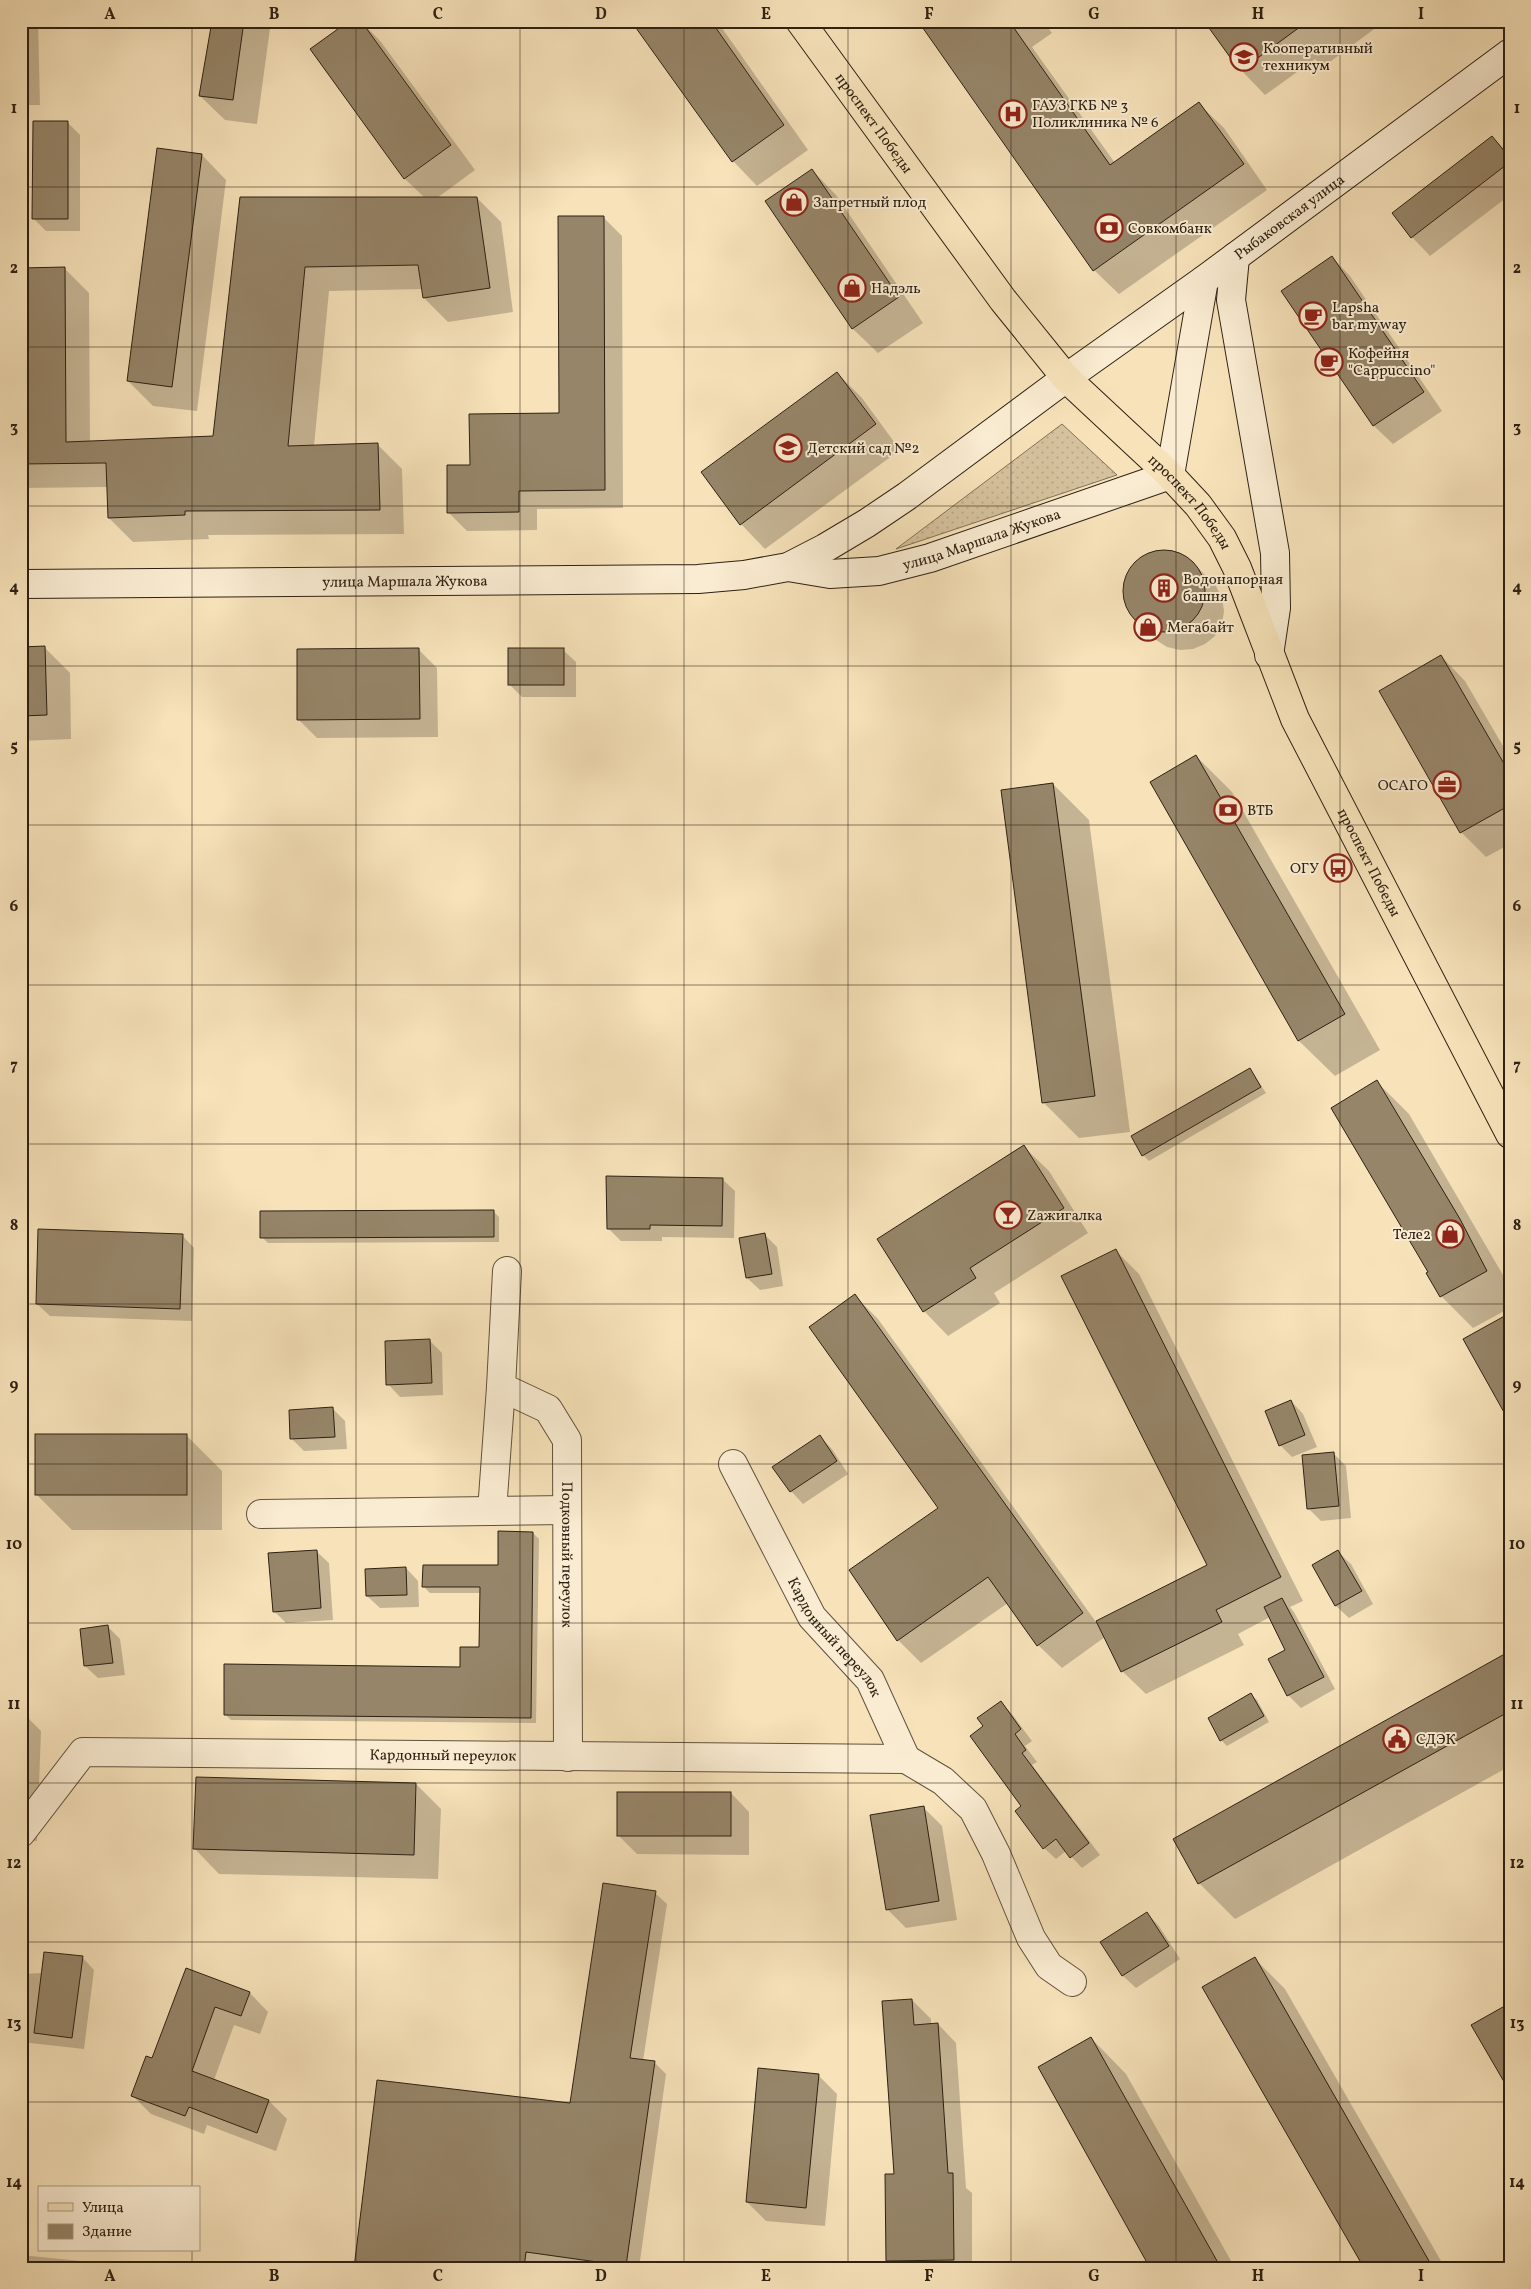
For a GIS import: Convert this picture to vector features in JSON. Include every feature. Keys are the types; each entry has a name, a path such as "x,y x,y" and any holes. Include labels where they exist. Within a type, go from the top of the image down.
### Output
{"main road":[{"name":"проспект Победы","path":"800,21 1004,300 1066,378 1170,475 1198,505 1222,538 1237,568 1295,719 1510,1134"},
{"name":"Рыбаковская улица","path":"1066,378 1204,280 1510,53"},
{"path":"1235,257 1231,300 1274,553 1276,608 1269,655"},
{"path":"1170,475 1204,280"},
{"name":"улица Маршала Жукова","path":"21,584 698,579 744,575 788,567 825,548 906,496 1066,378"},
{"name":"улица Маршала Жукова","path":"788,567 830,574 888,569 930,558 1024,527 1170,475"},
{"path":"492,1511 507,1271"},
{"name":"Подковный переулок","path":"501,1387 548,1408 567,1440 568,1756"},
{"name":"Кардонный переулок","path":"21,1833 83,1752 906,1759 870,1680 812,1618 733,1464"},
{"path":"261,1514 566,1510"},
{"path":"906,1759 943,1781 973,1809 996,1854 1032,1938 1049,1966 1072,1982"}],"shaded area":[{"path":"1062,424 1117,475 896,549"}],"building":[{"path":"212,21 244,21 233,100 199,96"},
{"path":"349,21 361,21 451,145 404,179 310,49"},
{"path":"631,21 711,21 784,125 732,162"},
{"path":"918,21 1009,21 1110,165 1199,102 1244,164 1093,271"},
{"name":"Кооперативный техникум","path":"1204,21 1308,21 1240,71"},
{"path":"33,121 68,121 68,219 32,219"},
{"path":"1492,136 1510,158 1510,162 1411,238 1392,213"},
{"path":"157,148 202,154 172,387 127,381"},
{"path":"812,169 899,297 852,329 765,201"},
{"path":"240,197 477,197 490,288 423,298 418,265 305,267 288,446 378,443 380,510 185,511 185,515 108,518 106,463 21,464 21,268 65,267 66,442 213,436"},
{"path":"558,216 604,216 605,490 519,491 519,512 447,513 447,465 470,465 469,414 559,413"},
{"path":"1332,256 1424,392 1373,426 1281,291"},
{"name":"Детский сад №2","path":"837,372 876,424 740,525 701,472"},
{"name":"Водонапорная башня","path":"1164,550 1180,553 1193,562 1202,575 1205,591 1202,607 1193,620 1180,629 1164,632 1148,629 1135,620 1126,607 1123,591 1126,575 1135,562 1148,553"},
{"path":"45,646 47,715 21,716 21,647"},
{"path":"419,648 420,719 297,720 297,649"},
{"path":"508,648 564,648 564,685 508,685"},
{"path":"1441,655 1510,774 1510,805 1460,833 1379,691"},
{"path":"1196,755 1345,1014 1298,1041 1150,782"},
{"path":"1053,783 1095,1096 1042,1103 1001,790"},
{"path":"1250,1068 1261,1087 1142,1156 1131,1136"},
{"path":"1377,1080 1460,1219 1487,1271 1440,1297 1426,1273 1428,1272 1331,1108"},
{"path":"1024,1145 1064,1208 970,1268 976,1278 923,1312 877,1239"},
{"path":"606,1176 723,1178 722,1226 650,1225 650,1229 607,1229"},
{"path":"494,1210 494,1237 260,1238 260,1211"},
{"path":"38,1229 183,1234 180,1309 36,1304"},
{"path":"765,1233 772,1274 746,1278 739,1238"},
{"path":"1116,1249 1281,1577 1216,1610 1222,1622 1121,1672 1096,1621 1207,1565 1061,1276"},
{"path":"855,1294 1083,1613 1037,1646 988,1577 897,1641 849,1570 938,1508 809,1327"},
{"path":"1510,1313 1510,1423 1463,1339"},
{"path":"430,1339 432,1383 386,1385 385,1341"},
{"path":"1291,1400 1305,1435 1279,1446 1265,1411"},
{"path":"333,1407 335,1437 290,1439 289,1410"},
{"path":"35,1434 187,1434 187,1495 35,1495"},
{"path":"820,1435 837,1461 790,1492 772,1467"},
{"path":"1334,1452 1339,1506 1307,1509 1302,1455"},
{"path":"498,1531 533,1532 531,1718 224,1715 224,1664 460,1667 460,1647 479,1647 480,1587 422,1587 423,1565 498,1565"},
{"path":"317,1550 321,1608 273,1612 268,1553"},
{"path":"1338,1550 1362,1591 1335,1606 1312,1565"},
{"path":"406,1567 407,1595 366,1596 365,1569"},
{"path":"1282,1598 1324,1677 1287,1696 1268,1659 1285,1650 1264,1607"},
{"path":"108,1625 113,1663 84,1666 80,1629"},
{"path":"1510,1651 1510,1711 1198,1884 1173,1839"},
{"path":"1251,1693 1264,1716 1220,1741 1208,1718"},
{"path":"1001,1701 1021,1729 1015,1734 1026,1750 1022,1753 1089,1843 1070,1858 1056,1839 1043,1849 1015,1811 1021,1806 970,1736 983,1726 977,1718"},
{"path":"196,1777 416,1783 414,1855 193,1849"},
{"path":"617,1792 731,1792 731,1836 617,1836"},
{"path":"924,1806 939,1901 886,1910 870,1815"},
{"path":"603,1883 656,1891 630,2058 655,2061 626,2266 526,2252 524,2268 354,2268 377,2080 570,2103"},
{"path":"1147,1912 1169,1946 1122,1976 1100,1942"},
{"path":"44,1952 83,1956 72,2038 34,2033"},
{"path":"1255,1957 1433,2268 1364,2268 1202,1987"},
{"path":"186,1968 250,1992 241,2016 215,2007 192,2071 269,2100 257,2133 189,2107 185,2116 131,2096 146,2056 152,2058"},
{"path":"912,1999 914,2025 938,2023 948,2173 953,2173 954,2260 886,2261 885,2174 894,2174 882,2001"},
{"path":"1510,2003 1510,2092 1471,2025"},
{"path":"1091,2037 1221,2268 1150,2268 1038,2067"},
{"path":"758,2068 819,2074 806,2208 746,2202"}],"place":[{"name":"Кооперативный техникум","path":"1244,57"},
{"name":"ГАУЗ ГКБ № 3 Поликлиника № 6","path":"1013,114"},
{"name":"Запретный плод","path":"794,202"},
{"name":"Совкомбанк","path":"1109,228"},
{"name":"Надэль","path":"852,288"},
{"name":"Lapsha bar my way","path":"1313,316"},
{"name":"Кофейня \"Cappuccino\"","path":"1329,362"},
{"name":"Детский сад №2","path":"788,448"},
{"name":"Водонапорная башня","path":"1164,588"},
{"name":"Мегабайт","path":"1148,627"},
{"name":"ОСАГО","path":"1447,785"},
{"name":"ВТБ","path":"1228,810"},
{"name":"ОГУ","path":"1338,868"},
{"name":"Zажигалка","path":"1008,1215"},
{"name":"Теле2","path":"1450,1234"},
{"name":"СДЭК","path":"1397,1739"}]}
